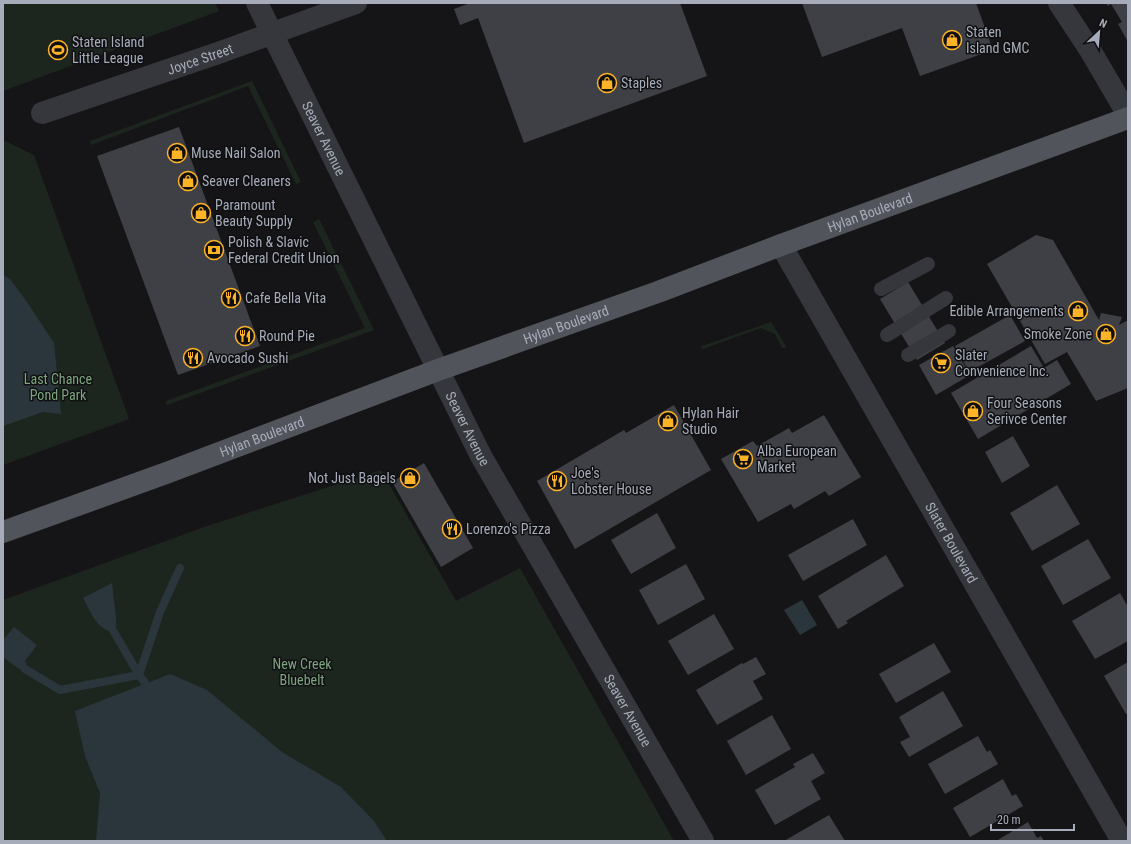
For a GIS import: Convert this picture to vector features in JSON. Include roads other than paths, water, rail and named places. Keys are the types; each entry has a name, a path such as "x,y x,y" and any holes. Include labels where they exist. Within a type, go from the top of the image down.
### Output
{"main road":[{"name":"Hylan Boulevard","path":"3,532 438,370 658,292 780,245 1128,116"}],"street":[{"name":"Seaver Avenue","path":"257,3 482,456 703,841"},
{"name":"Joyce Street","path":"42,113 356,3"},
{"path":"1060,3 1090,50 1128,116"},
{"name":"Slater Boulevard","path":"780,245 1122,841"}],"lane":[{"path":"881,289 928,264"},
{"path":"887,335 946,298"},
{"path":"908,355 949,331"}],"waterway":[{"path":"16,655 25,669 60,690 139,675 160,612 180,568"},
{"path":"107,620 139,675 152,692"}],"place":[{"name":"Staten Island GMC","path":"952,40"},
{"name":"Staten Island Little League","path":"58,50"},
{"name":"Staples","path":"607,83"},
{"name":"Muse Nail Salon","path":"177,153"},
{"name":"Seaver Cleaners","path":"188,181"},
{"name":"Paramount Beauty Supply","path":"201,213"},
{"name":"Polish & Slavic Federal Credit Union","path":"214,250"},
{"name":"Cafe Bella Vita","path":"231,298"},
{"name":"Edible Arrangements","path":"1078,311"},
{"name":"Smoke Zone","path":"1106,334"},
{"name":"Round Pie","path":"245,336"},
{"name":"Avocado Sushi","path":"193,358"},
{"name":"Slater Convenience Inc.","path":"941,363"},
{"name":"Four Seasons Serivce Center","path":"973,411"},
{"name":"Hylan Hair Studio","path":"668,421"},
{"name":"Alba European Market","path":"743,459"},
{"name":"Not Just Bagels","path":"410,478"},
{"name":"Joe's Lobster House","path":"557,481"},
{"name":"Lorenzo's Pizza","path":"452,529"}],"park label":[{"name":"Last Chance Pond Park","path":"58,388"},
{"name":"New Creek Bluebelt","path":"302,672"}]}
